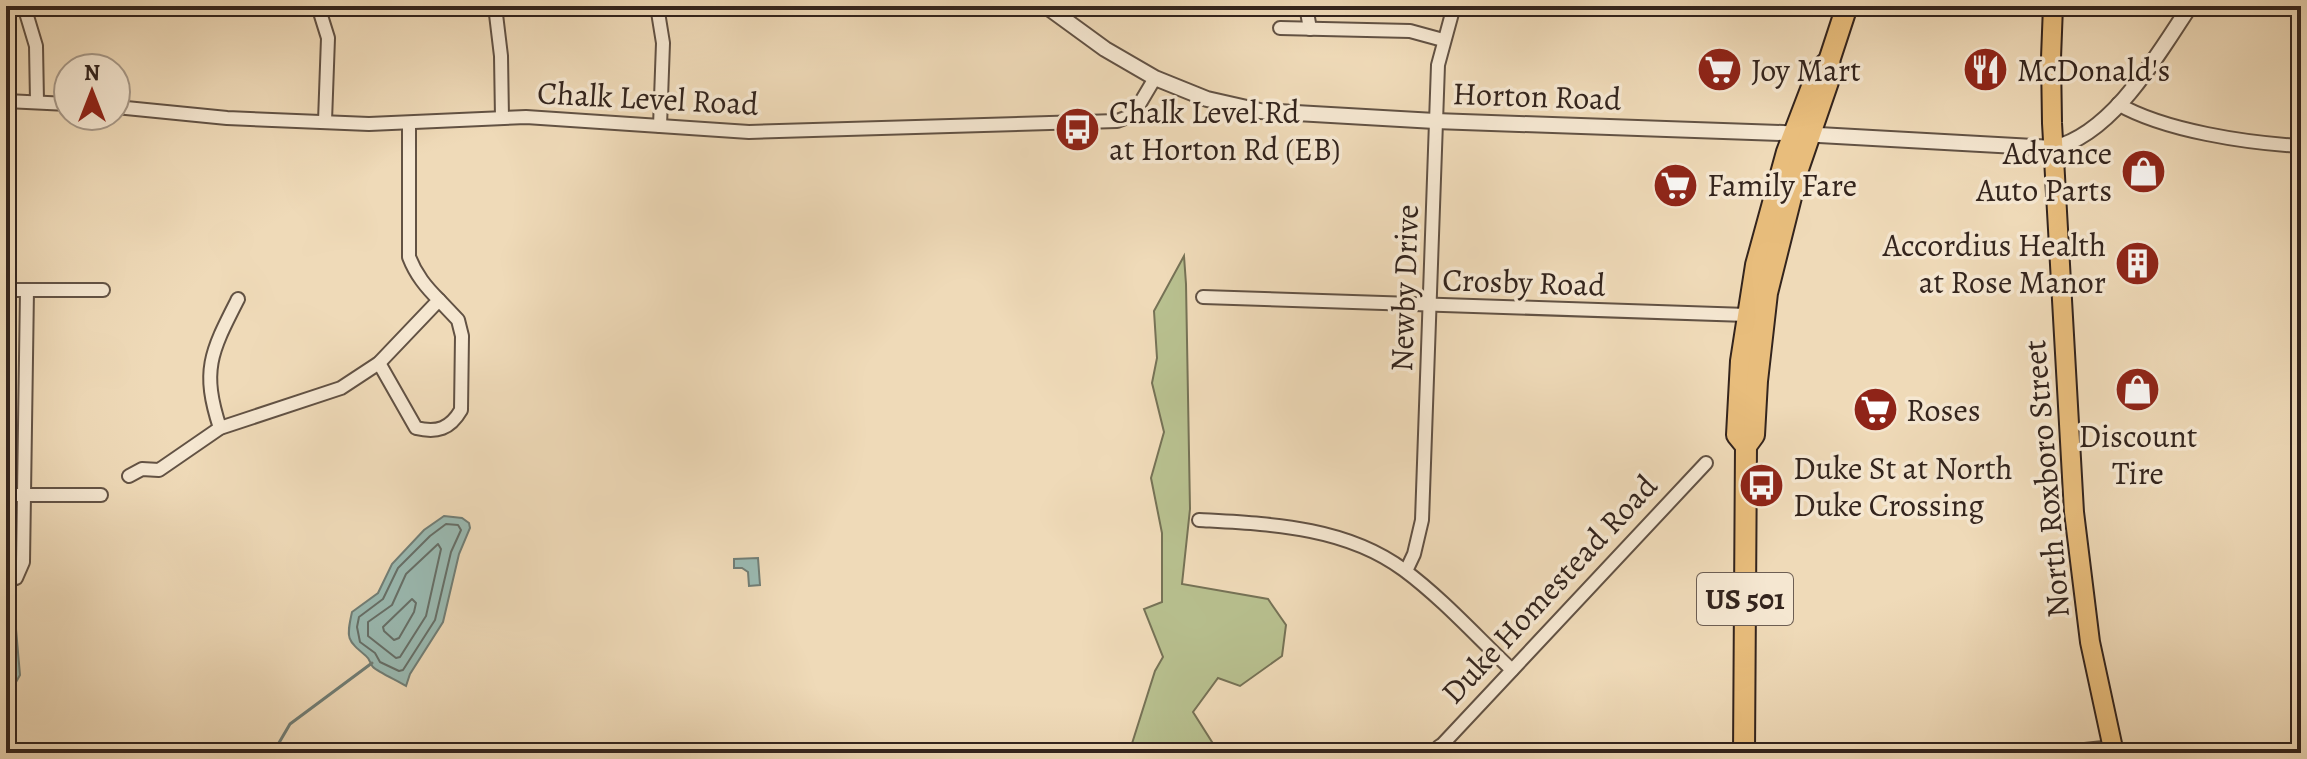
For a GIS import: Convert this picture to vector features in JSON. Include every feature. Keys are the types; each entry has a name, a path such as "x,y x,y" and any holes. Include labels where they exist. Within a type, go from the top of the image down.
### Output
{"highway":[{"name":"US 501","path":"1746,446 1737,435 1740,370 1756,265 1801,134 1818,71 1829,61 1847,6"},
{"name":"US 501","path":"1744,753 1746,446 1754,435 1767,293 1789,203 1801,134"}],"main road":[{"name":"North Roxboro Street","path":"2053,6 2053,148 2074,512 2090,645 2114,750"}],"street":[{"path":"24,6 36,46 37,101"},
{"path":"318,6 328,38 325,121"},
{"path":"495,6 501,56 502,118"},
{"path":"657,6 663,43 660,126"},
{"path":"1306,6 1310,29"},
{"name":"Newby Drive","path":"1406,571 1419,538 1422,520 1438,65 1454,6"},
{"path":"2053,148 2090,132 2118,104 2144,73 2190,6"},
{"name":"Horton Road","path":"1054,9 1105,49 1155,78 1207,99 1260,111 2053,148"},
{"path":"1280,28 1410,31 1443,40"},
{"name":"Chalk Level Road","path":"132,109 227,118 409,123 502,118 749,132 1117,121 1133,115 1155,78"},
{"path":"6,101 52,102"},
{"path":"2118,104 2151,119 2200,131 2272,145 2301,146"},
{"path":"379,363 416,428 439,430 456,419 461,410 462,336 458,320 419,278 409,257 409,123"},
{"path":"6,290 103,290"},
{"path":"16,578 23,562 26,495 27,290"},
{"name":"Crosby Road","path":"1203,297 1747,315"},
{"path":"220,428 210,399 209,375 214,346 238,299"},
{"path":"129,476 142,469 159,470 220,428 341,388 379,363 439,300"},
{"name":"Duke Homestead Road","path":"1440,751 1706,463"},
{"path":"6,495 101,495"},
{"path":"1199,520 1301,528 1344,540 1376,554 1406,571 1512,670"},
{"path":"2066,753 2114,750"}],"green space":[{"path":"1184,256 1190,509 1182,584 1268,599 1286,625 1282,656 1240,686 1218,678 1193,712 1219,753 1129,753 1155,671 1163,657 1144,609 1162,602 1162,533 1151,478 1164,432 1152,383 1157,358 1154,311"}],"water":[{"path":"444,516 462,518 470,528 459,554 443,622 410,674 406,686 372,666 352,642 349,628 352,612 378,593 392,564 424,530"},
{"path":"758,558 760,585 749,586 748,572 734,568 734,559"},
{"path":"6,627 16,629 20,675 11,691 6,692"}],"waterway":[{"path":"273,753 290,724 372,663"}],"place":[{"name":"Joy Mart","path":"1720,70"},
{"name":"McDonald's","path":"1986,70"},
{"name":"Chalk Level Rd at Horton Rd (EB)","path":"1078,130"},
{"name":"Advance Auto Parts","path":"2143,171"},
{"name":"Family Fare","path":"1676,185"},
{"name":"Accordius Health at Rose Manor","path":"2137,263"},
{"name":"Discount Tire","path":"2138,389"},
{"name":"Roses","path":"1875,410"},
{"name":"Duke St at North Duke Crossing","path":"1762,486"}]}
